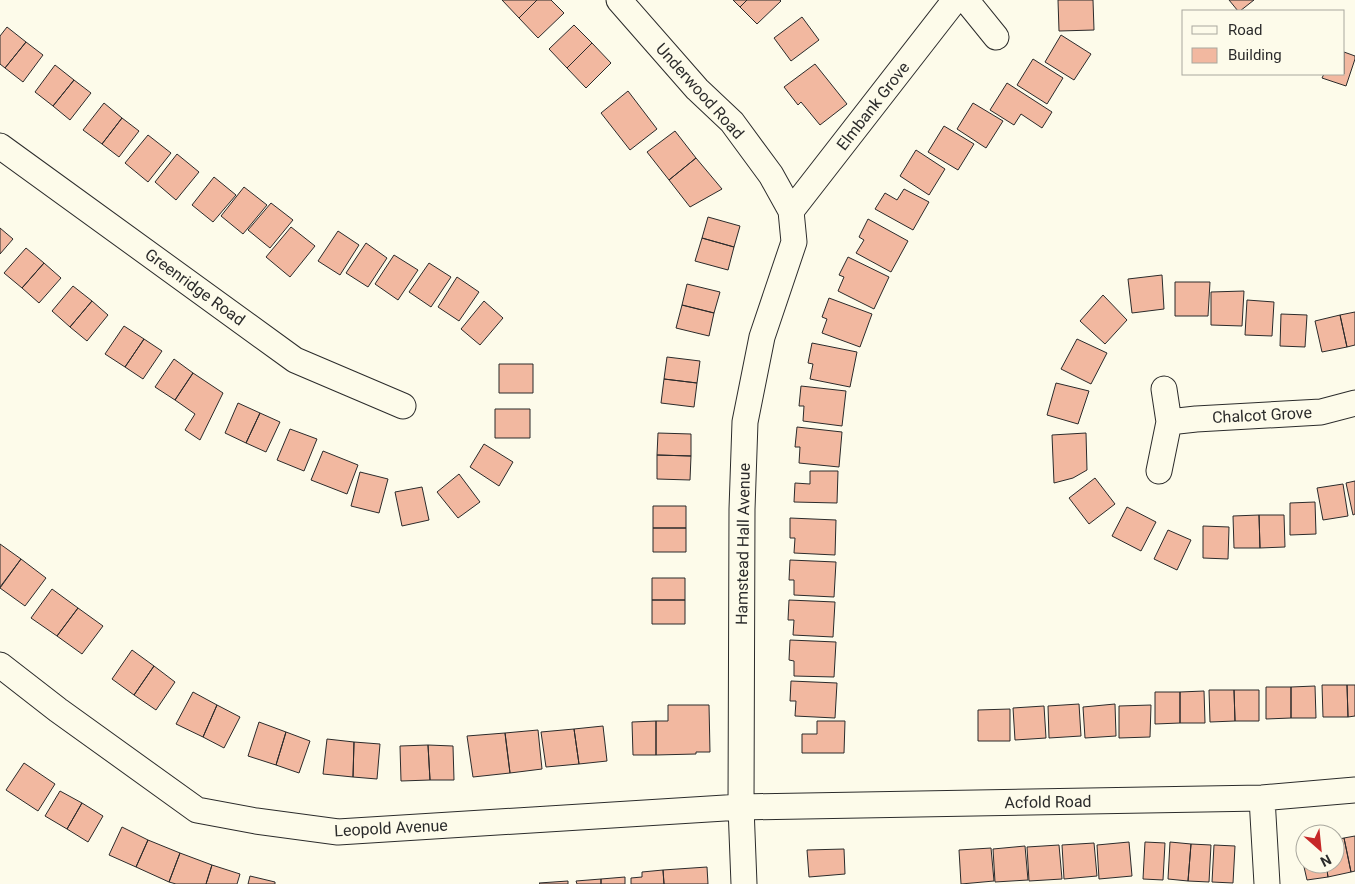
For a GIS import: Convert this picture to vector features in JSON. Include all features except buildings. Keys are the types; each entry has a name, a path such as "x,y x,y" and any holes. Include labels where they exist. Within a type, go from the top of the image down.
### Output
{"street":[{"name":"Underwood Road","path":"619,0 697,89 732,122 771,175 791,211"},
{"name":"Elmbank Grove","path":"791,211 955,0"},
{"path":"966,0 996,37"},
{"name":"Greenridge Road","path":"0,146 296,360 403,406"},
{"name":"Hamstead Hall Avenue","path":"744,884 741,807 742,519 745,422 762,336 794,242 791,211"},
{"path":"1159,471 1168,422 1164,389"},
{"name":"Chalcot Grove","path":"1168,422 1321,412 1355,403"},
{"name":"Leopold Avenue","path":"0,664 58,710 197,810 256,821 338,832 741,807"},
{"name":"Acfold Road","path":"741,807 1262,798 1355,790"},
{"path":"1262,798 1267,884"}]}
